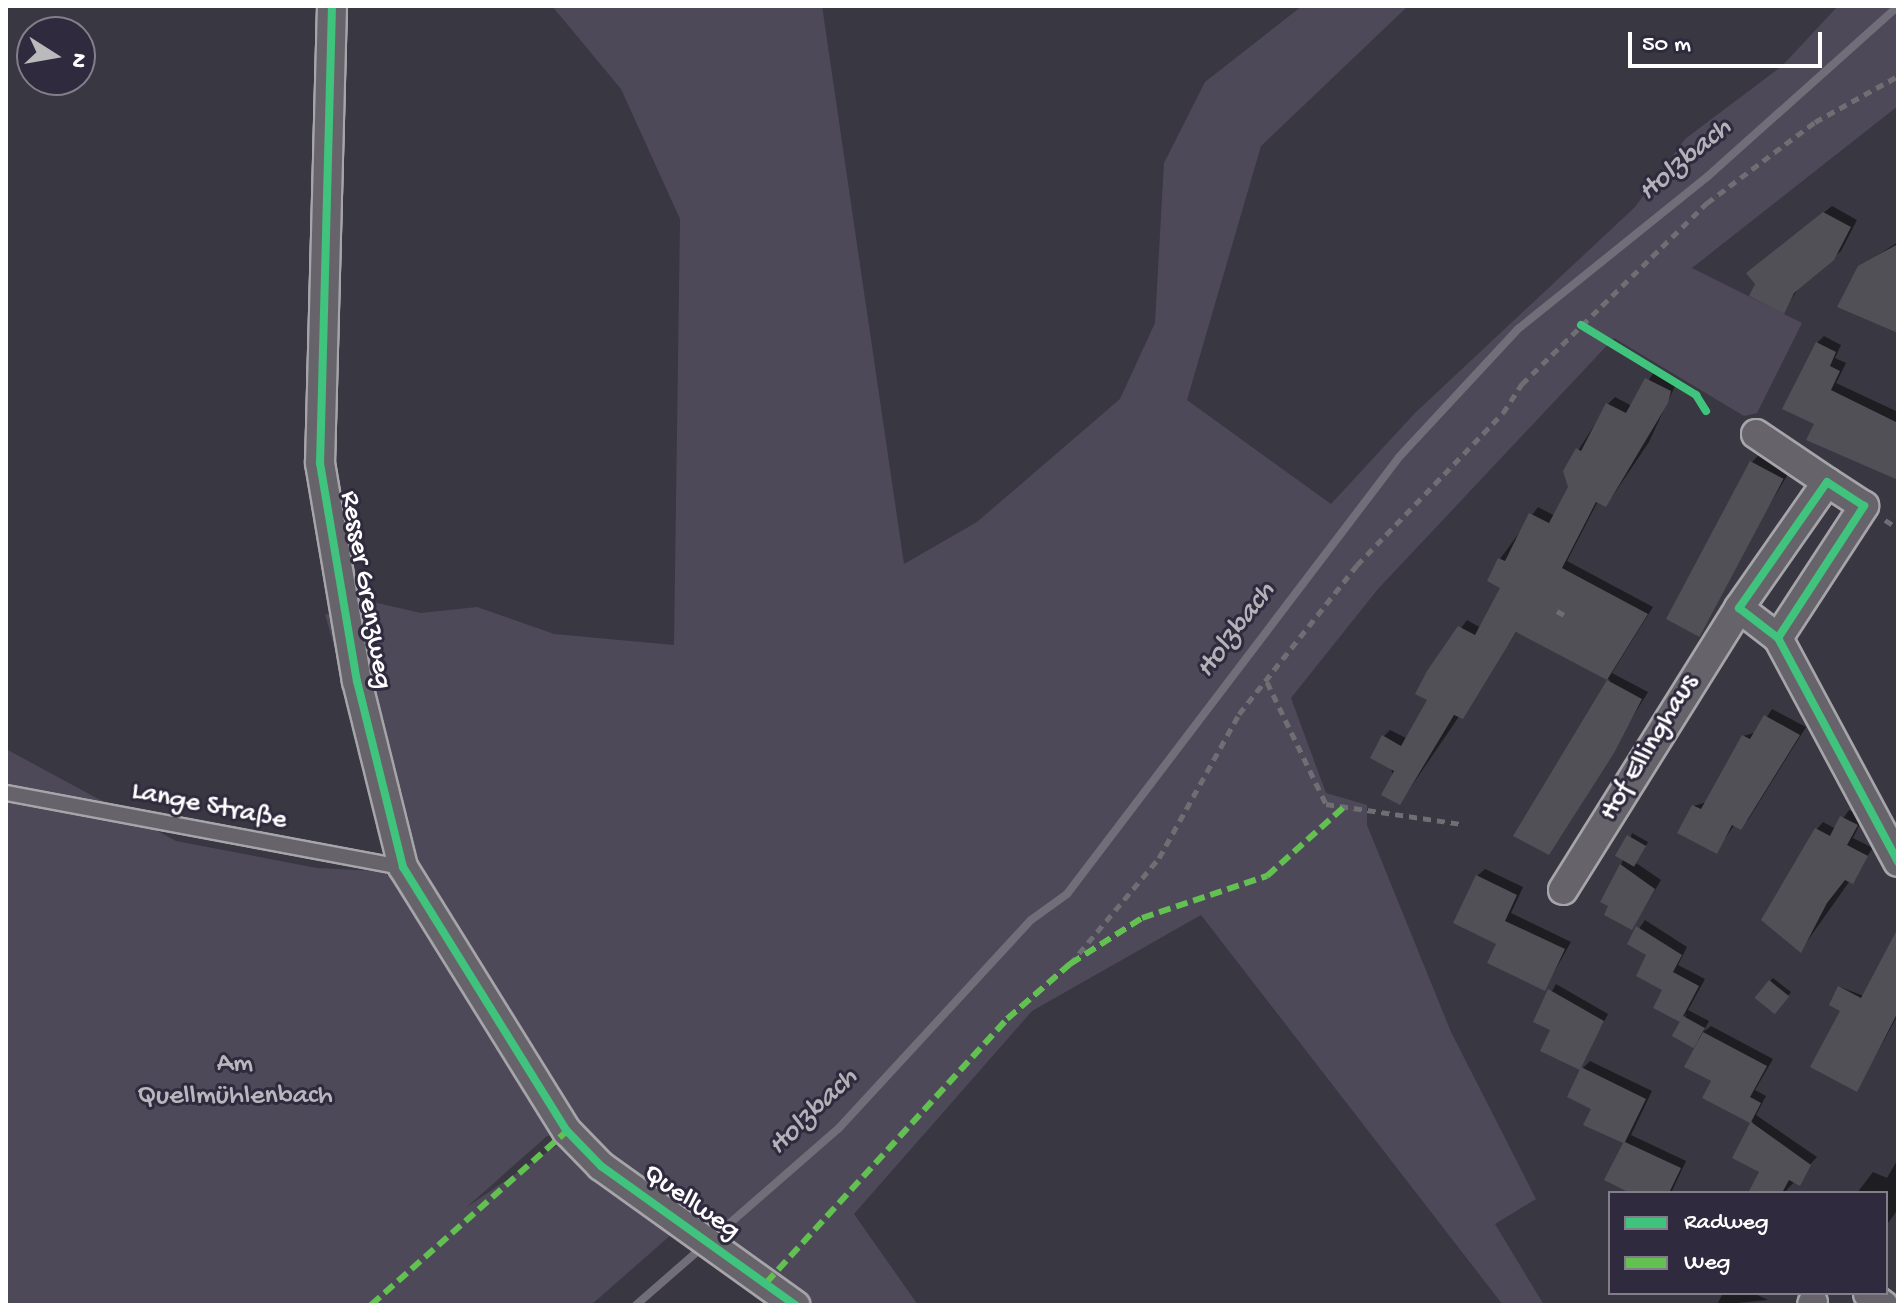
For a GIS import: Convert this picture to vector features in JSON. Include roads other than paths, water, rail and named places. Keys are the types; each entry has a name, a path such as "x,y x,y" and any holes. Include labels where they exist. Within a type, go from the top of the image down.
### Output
{"street":[{"name":"Resser Grenzweg","path":"332,6 320,463 357,681 403,867 567,1131"},
{"path":"1756,434 1864,506 1778,638"},
{"name":"Hof Ellinghaus","path":"1563,890 1739,608 1827,482"},
{"path":"1739,608 1778,638 1898,862"},
{"name":"Quellweg","path":"567,1131 601,1166 795,1305"}],"lane":[{"name":"Lange Straße","path":"6,793 403,867"}],"waterway":[{"name":"Holzbach","path":"636,1305 839,1128 1031,920 1067,894 1400,456 1518,329 1707,177 1898,6"}],"park label":[{"name":"Am Quellmühlenbach","path":"235,1081"}]}
